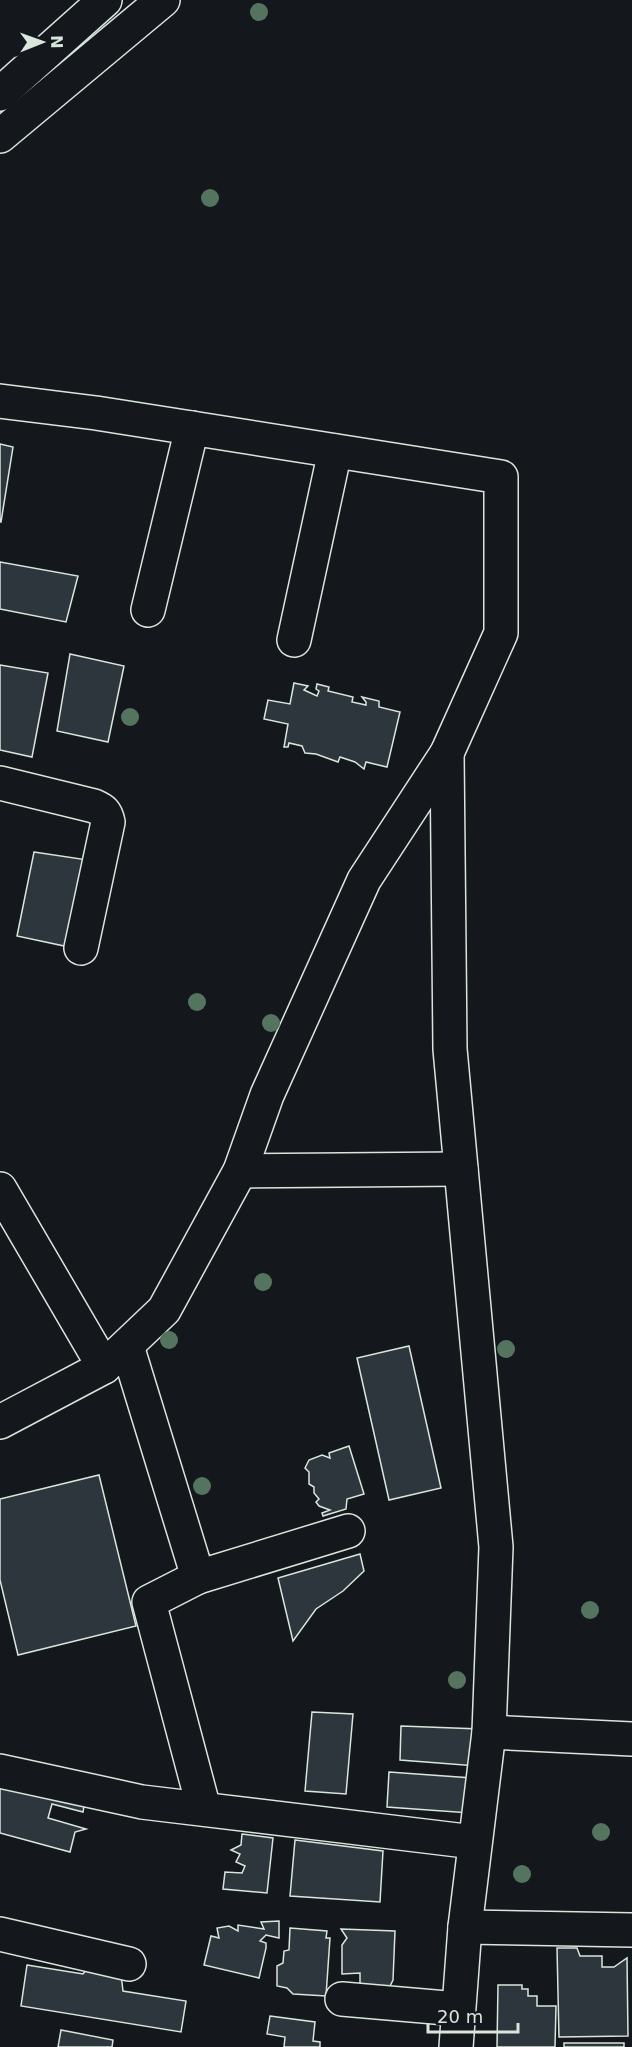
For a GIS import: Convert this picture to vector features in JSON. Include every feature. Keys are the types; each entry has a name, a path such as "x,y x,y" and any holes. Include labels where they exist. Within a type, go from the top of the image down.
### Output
{"main road":[{"path":"0,93 105,0"},
{"path":"6,119 163,0"},
{"path":"0,401 96,413 501,477 501,633 447,753 364,880 267,1095 240,1171 164,1310 116,1357 0,1422"},
{"path":"148,610 192,428"},
{"path":"294,640 334,451"},
{"path":"447,753 450,1049 496,1547 489,1732 465,1927 456,2047"},
{"path":"0,783 94,806 103,809 106,814 108,822 81,948"},
{"path":"240,1171 461,1169"},
{"path":"0,1189 116,1357 198,1577"},
{"path":"204,1809 149,1602 198,1577 348,1531"},
{"path":"489,1732 632,1739"},
{"path":"0,1771 142,1802 474,1842"},
{"path":"465,1927 632,1930"},
{"path":"0,1934 129,1964"},
{"path":"342,1999 458,2009"}],"building":[{"path":"0,444 13,447 1,522 0,522"},
{"path":"0,562 78,576 66,622 0,609"},
{"path":"70,654 124,666 108,742 57,731"},
{"path":"0,665 48,673 32,757 0,750"},
{"path":"294,683 308,686 304,690 317,696 319,691 316,689 317,684 329,687 328,691 353,697 352,702 366,705 362,697 379,701 379,707 400,712 387,767 366,762 364,769 355,762 340,757 338,762 316,754 305,753 302,746 289,743 288,747 284,747 288,724 264,719 268,700 290,704"},
{"path":"34,852 88,860 69,947 17,936"},
{"path":"409,1346 441,1488 389,1500 357,1358"},
{"path":"349,1446 364,1494 347,1499 346,1509 323,1516 322,1513 330,1510 319,1506 316,1502 319,1499 314,1493 314,1487 309,1484 309,1472 305,1468 309,1460 322,1455 330,1458 329,1453"},
{"path":"99,1475 136,1626 18,1655 0,1580 0,1499"},
{"path":"360,1554 364,1571 343,1591 316,1609 293,1641 278,1578"},
{"path":"312,1712 353,1714 346,1794 305,1791"},
{"path":"401,1726 480,1729 477,1766 400,1760"},
{"path":"389,1772 472,1778 470,1813 387,1807"},
{"path":"0,1783 84,1806 83,1812 52,1804 48,1818 86,1829 75,1832 70,1852 0,1833"},
{"path":"242,1834 273,1838 267,1893 223,1889 225,1872 242,1873 245,1866 236,1862 240,1854 231,1850 241,1845"},
{"path":"295,1840 383,1851 380,1902 290,1896"},
{"path":"279,1921 279,1938 266,1935 260,1941 266,1943 266,1948 259,1978 204,1965 211,1936 219,1938 217,1928 229,1926 238,1931 238,1925 264,1929 261,1922"},
{"path":"290,1928 327,1931 326,1938 330,1938 326,1996 293,1994 287,1988 277,1986 277,1966 283,1963 284,1951 289,1950"},
{"path":"341,1929 395,1931 393,1980 386,1994 360,1989 360,1973 342,1974 342,1945 347,1938"},
{"path":"557,1948 577,1948 580,1956 602,1956 602,1967 614,1967 627,1958 628,2036 559,2037"},
{"path":"27,1965 83,1974 90,1965 121,1974 123,1991 186,2001 181,2032 21,2006"},
{"path":"498,1985 522,1985 522,1989 528,1989 528,1996 537,1996 537,2006 556,2006 555,2047 497,2047"},
{"path":"270,2016 315,2022 313,2041 320,2042 320,2047 284,2047 285,2037 267,2034"},
{"path":"61,2030 113,2040 112,2047 58,2047"},
{"path":"564,2043 624,2043 624,2047 564,2047"}]}
